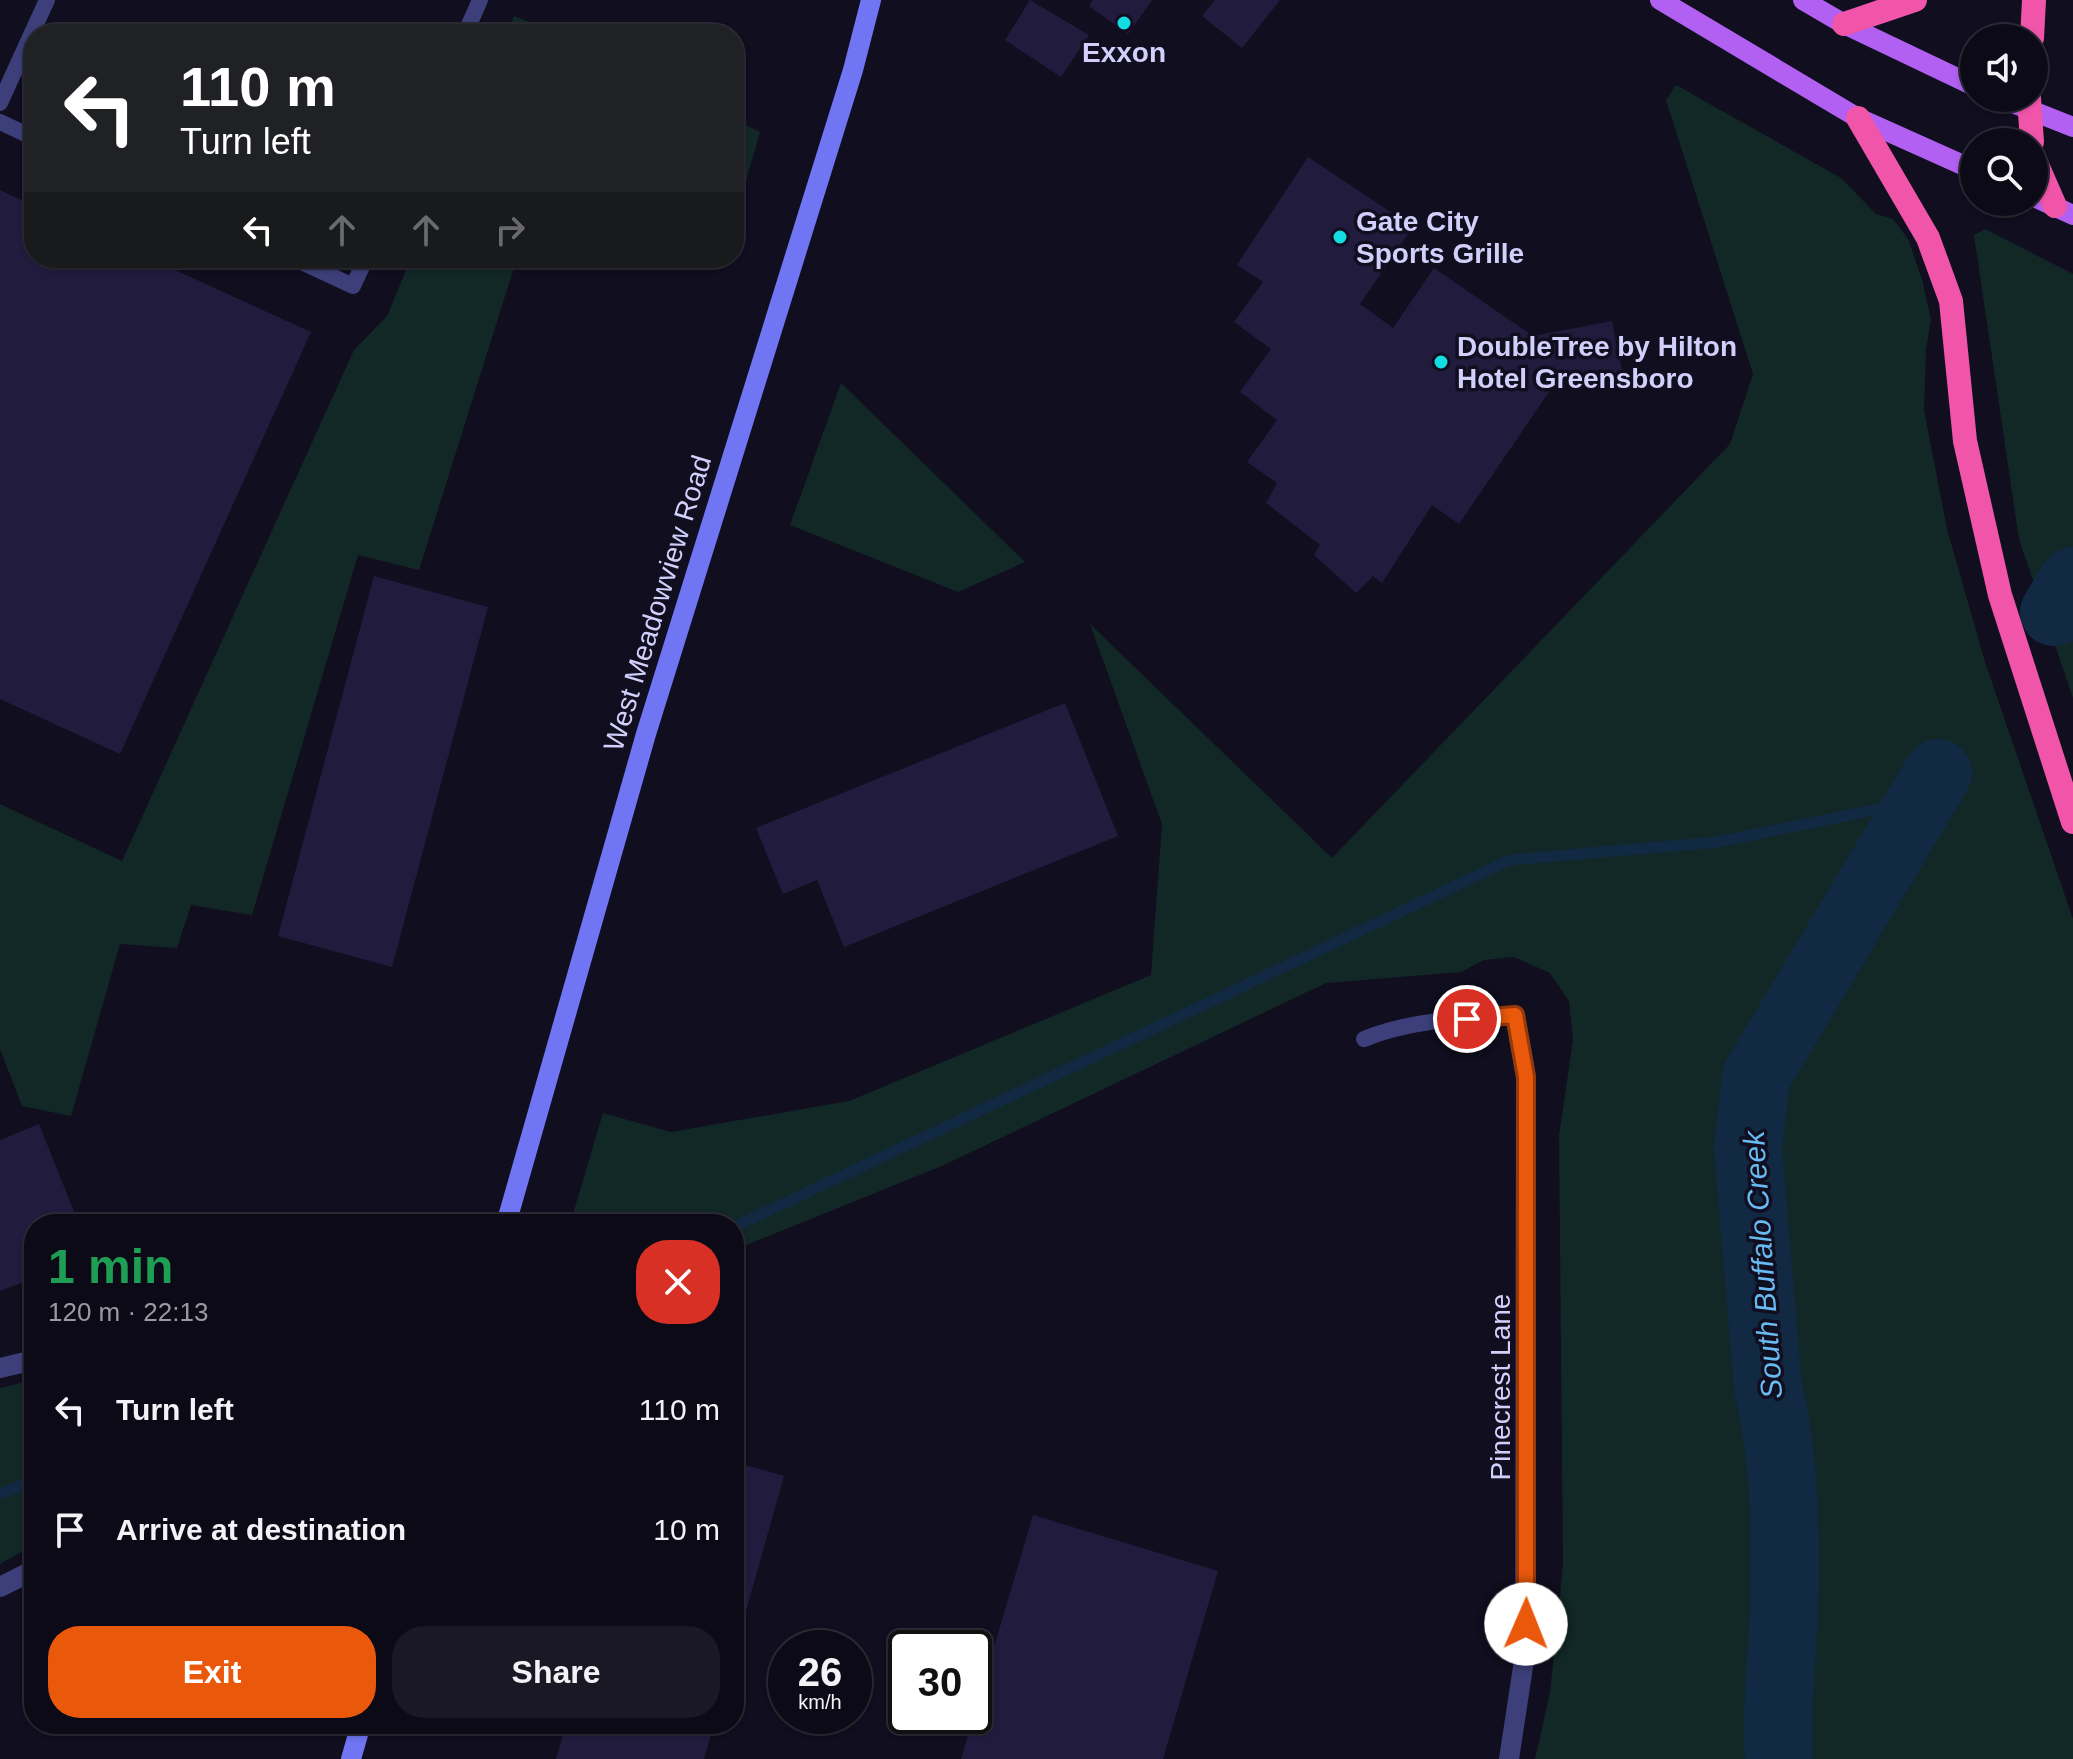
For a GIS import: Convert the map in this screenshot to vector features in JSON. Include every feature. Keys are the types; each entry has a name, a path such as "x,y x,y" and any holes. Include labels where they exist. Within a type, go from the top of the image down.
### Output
{"highway":[{"path":"1844,24 1915,0"},
{"path":"2033,24 2034,0"},
{"path":"1858,118 1928,238 1951,301 1965,441 2000,595 2073,822"}],"main road":[{"path":"1660,0 1858,118 1960,164"},
{"path":"1803,0 1844,24 1960,79"},
{"path":"2042,112 2073,127"}],"street":[{"name":"West Meadowview Road","path":"509,1214 646,734 853,70 871,0"},
{"name":"Pinecrest Lane","path":"1509,1759 1525,1654 1528,1534 1526,1077 1515,1015"},
{"path":"0,1368 24,1362"},
{"path":"0,1587 24,1575"},
{"path":"351,1759 358,1734"}],"lane":[{"path":"36,24 47,0"},
{"path":"469,24 480,0"},
{"path":"0,103 24,50"},
{"path":"0,122 24,133"},
{"path":"314,268 353,286 361,268"},
{"path":"1364,1039 1418,1022 1515,1015"}],"green space":[{"path":"514,16 535,24 510,24"},
{"path":"1676,85 1841,178 1876,214 1893,219 1908,239 1922,279 1931,320 1926,349 1924,410 1947,529 1985,662 2073,919 2073,1759 1535,1759 1550,1693 1563,1565 1559,1136 1573,1040 1569,1001 1550,973 1514,957 1484,960 1461,972 1326,983 944,1165 744,1246 744,1214 573,1214 603,1113 671,1132 849,1101 1151,975 1162,824 1090,624 1332,858 1730,444 1753,374 1666,100"},
{"path":"744,124 760,132 744,188"},
{"path":"1985,229 2073,274 2073,698 2019,539 1974,235"},
{"path":"407,268 514,268 419,570 358,555 252,915 191,905 177,948 120,944 71,1116 22,1106 0,1049 0,804 122,861 354,350 387,316"},
{"path":"841,383 1025,562 958,592 790,525"},
{"path":"24,1382 24,1551 0,1564 0,1388"}],"building":[{"path":"1030,0 1089,35 1061,77 1005,40"},
{"name":"Exxon","path":"1093,0 1152,0 1128,34 1089,6"},
{"path":"1215,0 1280,0 1242,48 1202,16"},
{"name":"DoubleTree by Hilton Hotel Greensboro","path":"1308,157 1413,227 1360,304 1393,328 1434,268 1533,336 1612,321 1623,375 1551,389 1459,524 1432,505 1382,583 1373,576 1356,593 1314,555 1320,545 1266,503 1277,483 1247,462 1277,420 1240,392 1271,349 1234,322 1263,282 1237,265"},
{"path":"0,190 24,201 24,268 171,268 311,332 120,754 0,699"},
{"path":"374,576 488,607 392,967 278,936"},
{"path":"1065,703 1118,836 844,947 817,880 783,894 756,828"},
{"path":"39,1124 75,1214 24,1214 24,1282 0,1291 0,1140"},
{"path":"744,1465 784,1476 744,1618"},
{"path":"1033,1515 1218,1571 1163,1759 961,1759 968,1734 992,1734 992,1654"},
{"path":"563,1734 711,1734 704,1759 556,1759"}],"waterway":[{"name":"South Buffalo Creek","path":"2054,612 2073,581"},
{"name":"South Buffalo Creek","path":"1779,1759 1778,1710 1785,1588 1784,1520 1780,1453 1768,1388 1748,1148 1756,1077 1938,773"},
{"path":"744,1222 1510,860 1717,842 1923,800"},
{"path":"0,1494 24,1484"}],"place":[{"name":"Exxon","path":"1124,23"},
{"name":"Gate City Sports Grille","path":"1340,237"},
{"name":"DoubleTree by Hilton Hotel Greensboro","path":"1441,362"}],"route":[{"path":"1467,1019 1515,1015 1526,1077 1526,1624"}]}
